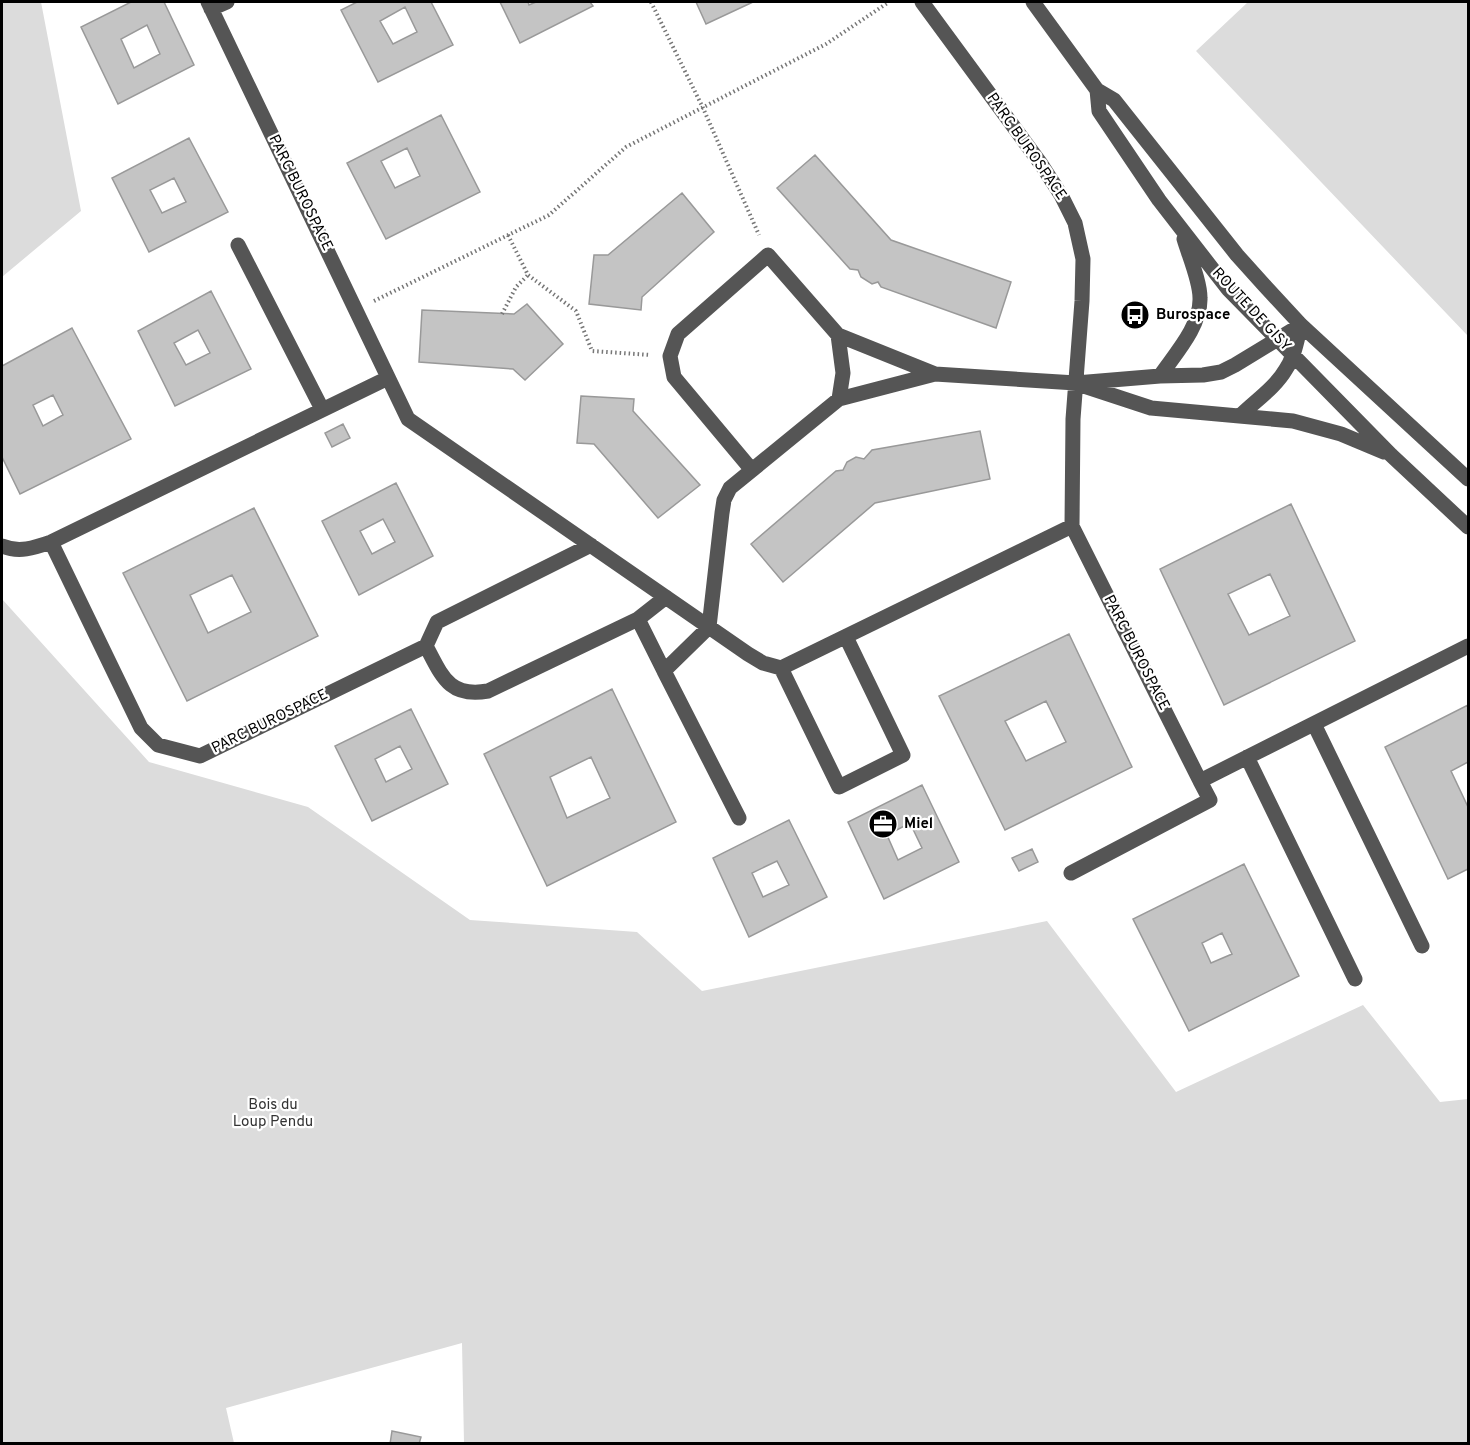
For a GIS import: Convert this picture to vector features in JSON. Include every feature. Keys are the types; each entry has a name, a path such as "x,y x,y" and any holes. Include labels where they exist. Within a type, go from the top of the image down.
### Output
{"street":[{"name":"PARC BUROSPACE","path":"227,2 210,5 408,419 709,627 763,663 781,668"},
{"name":"PARC BUROSPACE","path":"922,2 1041,164 1061,195 1075,223 1083,259 1073,419 1072,526 1210,800 1071,873"},
{"name":"ROUTE DE GISY","path":"1033,2 1097,90 1114,100 1237,255 1301,325 1468,479"},
{"name":"ROUTE DE GISY","path":"1097,90 1099,111 1181,230 1228,289 1276,340 1468,527"},
{"path":"1160,376 1189,333 1199,312 1200,297 1181,230"},
{"path":"238,245 322,409"},
{"path":"751,469 674,377 670,356 678,334 768,255 838,335 934,374"},
{"path":"1239,416 1274,385 1287,368 1293,356 1301,325"},
{"path":"664,672 709,627 724,500 729,488 839,399 934,374 1076,383 1203,375 1221,372 1235,365 1301,325"},
{"path":"838,335 843,373 839,399"},
{"path":"2,546 20,550 51,542 388,378"},
{"path":"1076,383 1151,408 1293,421 1311,425 1391,454"},
{"path":"846,637 903,755 839,787 781,668 1072,526"},
{"name":"PARC BUROSPACE","path":"51,542 141,728 158,746 200,756 426,646"},
{"path":"591,545 437,622 426,646 451,686 461,692 474,694 488,691 638,619 666,597"},
{"path":"638,619 739,818"},
{"path":"1200,781 1468,646"},
{"path":"1314,724 1422,946"},
{"path":"1247,757 1354,979"}],"path":[{"path":"651,2 703,108 768,255"},
{"path":"356,309 549,215 626,147 826,45 889,2"},
{"path":"508,236 528,275 576,311 592,351 670,356"},
{"path":"502,314 516,287 528,275"}],"green space":[{"path":"2,2 41,2 81,211 2,277"},
{"path":"1248,2 1468,2 1468,336 1196,51"},
{"name":"Bois du Loup Pendu","path":"2,599 149,762 308,807 470,920 637,932 702,991 1047,921 1176,1092 1363,1005 1440,1102 1468,1099 1468,1443 464,1443 462,1343 226,1408 234,1443 2,1443"}],"building":[{"path":"131,2 164,2 194,65 118,104 81,27","holes":["147,25 160,54 134,68 121,39"]},
{"path":"357,2 431,2 453,45 378,82 341,10","holes":["405,7 417,32 393,44 380,21"]},
{"path":"500,2 528,2 529,5 536,2 590,2 593,6 520,43"},
{"path":"696,2 753,2 706,24"},
{"path":"441,115 480,192 386,239 347,163","holes":["407,148 420,176 395,188 381,161"]},
{"path":"189,138 228,212 149,252 112,178","holes":["174,178 186,202 162,213 150,190"]},
{"path":"815,155 891,240 1011,282 996,328 881,287 878,282 872,284 861,277 858,270 850,269 777,188"},
{"path":"682,193 714,232 642,297 641,310 589,304 594,255 608,255"},
{"path":"211,291 251,369 175,406 138,331","holes":["198,330 210,353 186,365 174,343"]},
{"path":"527,304 563,344 525,380 513,369 419,362 422,310 514,314"},
{"path":"72,328 131,439 20,494 2,457 2,366","holes":["53,395 63,415 43,426 33,405"]},
{"path":"581,396 634,399 633,411 700,485 658,518 594,444 577,443"},
{"path":"343,424 350,438 332,447 325,433"},
{"path":"980,431 990,479 875,503 783,582 751,544 836,471 843,470 847,462 856,457 864,459 872,450"},
{"path":"396,483 433,556 359,595 322,521","holes":["383,519 395,542 372,554 360,531"]},
{"path":"1291,504 1355,641 1224,705 1160,569","holes":["1270,574 1290,616 1249,635 1228,594"]},
{"path":"254,508 318,636 187,701 123,573","holes":["232,575 251,612 208,633 190,595"]},
{"path":"1069,634 1132,767 1005,830 939,696","holes":["1046,701 1066,742 1026,761 1005,721"]},
{"path":"612,689 676,822 547,886 484,754","holes":["591,757 610,798 567,818 550,777"]},
{"path":"1468,705 1468,762 1451,771 1468,807 1468,869 1448,879 1385,747"},
{"path":"411,709 448,784 372,821 335,746","holes":["400,746 412,769 386,782 375,759"]},
{"path":"922,785 959,862 884,899 848,822","holes":["910,823 922,848 898,860 887,835"]},
{"path":"789,820 827,897 749,937 713,858","holes":["777,861 789,885 763,897 752,873"]},
{"path":"1032,849 1038,862 1019,871 1012,858"},
{"path":"1244,864 1299,976 1189,1031 1133,919","holes":["1222,933 1232,954 1211,963 1202,943"]},
{"path":"392,1431 421,1437 419,1444 390,1444"}],"place":[{"name":"Burospace","path":"1135,315"},
{"name":"Miel","path":"883,824"}]}
